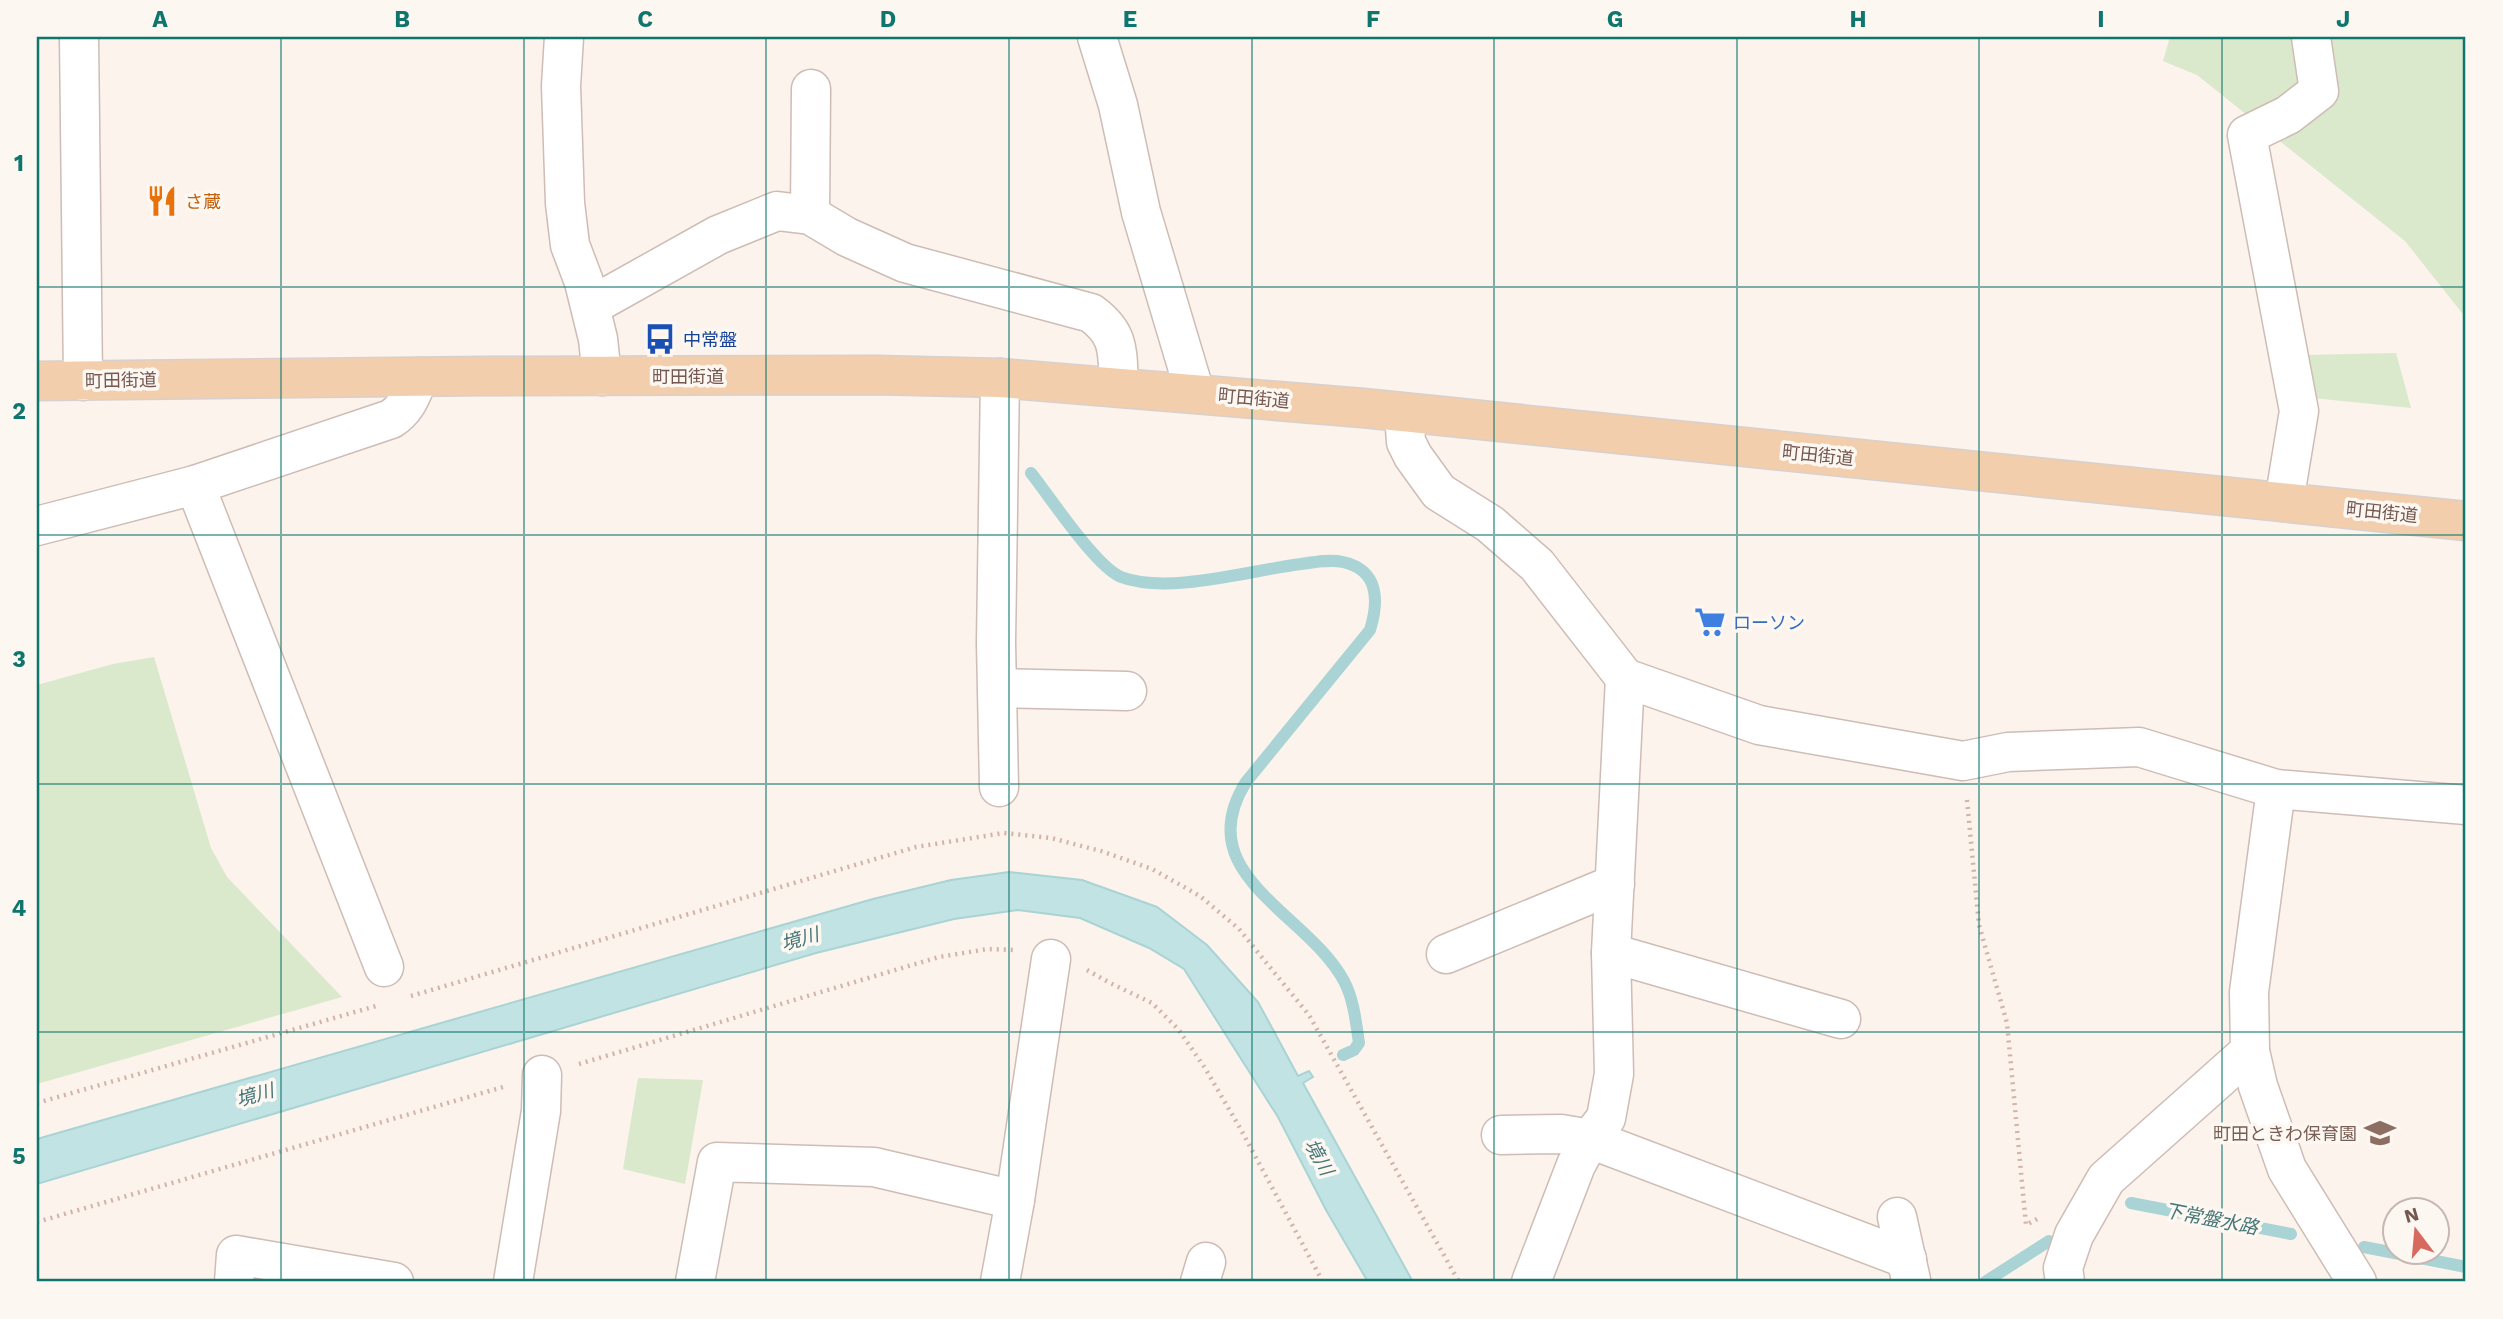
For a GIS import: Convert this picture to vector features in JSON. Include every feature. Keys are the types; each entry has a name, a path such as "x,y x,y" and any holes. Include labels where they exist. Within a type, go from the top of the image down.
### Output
{"main road":[{"name":"町田街道","path":"37,381 876,374 1000,378 1404,413 2466,521"}],"street":[{"path":"79,37 83,381"},
{"path":"564,37 561,86 565,203 570,245 591,306 602,376"},
{"path":"1097,37 1118,105 1141,212 1195,393"},
{"path":"2284,502 2300,411 2247,135 2288,115 2319,91 2311,37"},
{"path":"810,215 811,89"},
{"path":"591,306 718,235 778,211 810,215 847,237 905,263 1091,313 1108,326 1117,350 1119,387"},
{"path":"37,526 195,485 391,419 408,404 419,377"},
{"path":"999,787 996,643 1000,378"},
{"path":"1404,413 1406,442 1439,492 1490,524 1537,565 1625,678 1759,725 1963,761 2008,752 2139,747 2276,789 2466,805"},
{"path":"195,485 394,982"},
{"path":"1542,1277 1576,1165 1590,1139 1606,1118 1614,1074 1611,953 1625,678"},
{"path":"998,688 1127,691"},
{"path":"2276,789 2249,992 2250,1051 2258,1086 2287,1169 2357,1282"},
{"path":"1446,954 1615,884"},
{"path":"1611,953 1842,1019"},
{"path":"999,1282 1015,1200 1051,959"},
{"path":"2065,1282 2063,1268 2074,1235 2106,1179 2250,1051"},
{"path":"513,1282 541,1111 542,1075"},
{"path":"1501,1135 1561,1134 1590,1139 1909,1271"},
{"path":"695,1282 717,1162 874,1167 1015,1200"},
{"path":"1898,1217 1909,1271"},
{"path":"234,1282 236,1255 394,1282"}],"path":[{"path":"1963,761 1979,925 2007,1023 2026,1225 2038,1218"},
{"path":"394,982 916,847 1004,833 1051,838 1101,851 1152,869 1200,896 1239,929 1309,1015 1460,1282"},
{"path":"37,1222 939,957 1000,949 1022,950 1078,964 1152,1003 1178,1029 1205,1068 1240,1128 1323,1282"},
{"path":"37,1103 378,1005"}],"green space":[{"path":"2170,37 2466,37 2466,318 2405,241 2197,75 2163,61"},
{"path":"2396,353 2411,408 2313,398 2306,355"},
{"path":"154,657 211,848 227,877 342,997 37,1084 37,685 113,664"},
{"path":"638,1078 703,1080 685,1184 623,1169"}],"water":[{"name":"境川","path":"1009,872 1082,880 1157,907 1207,945 1258,1002 1298,1076 1309,1071 1313,1077 1303,1083 1413,1282 1368,1282 1326,1210 1278,1117 1184,969 1149,948 1080,918 1018,910 954,919 816,953 37,1184 37,1139 873,899 951,880"}],"waterway":[{"path":"1031,473 1099,560 1121,577 1140,582 1186,582 1311,562 1333,561 1355,566 1370,579 1375,598 1370,630 1246,782 1232,814 1232,843 1242,868 1259,890 1327,956 1344,981 1354,1012 1359,1043 1354,1050 1343,1055"},
{"name":"下常盤水路","path":"2131,1203 2291,1234"},
{"name":"下常盤水路","path":"1985,1282 2049,1241"},
{"name":"下常盤水路","path":"2364,1247 2466,1267"}],"place":[{"name":"さ蔵","path":"162,201"},
{"name":"中常盤","path":"660,339"},
{"name":"ローソン","path":"1710,622"},
{"name":"町田ときわ保育園","path":"2380,1133"}]}
